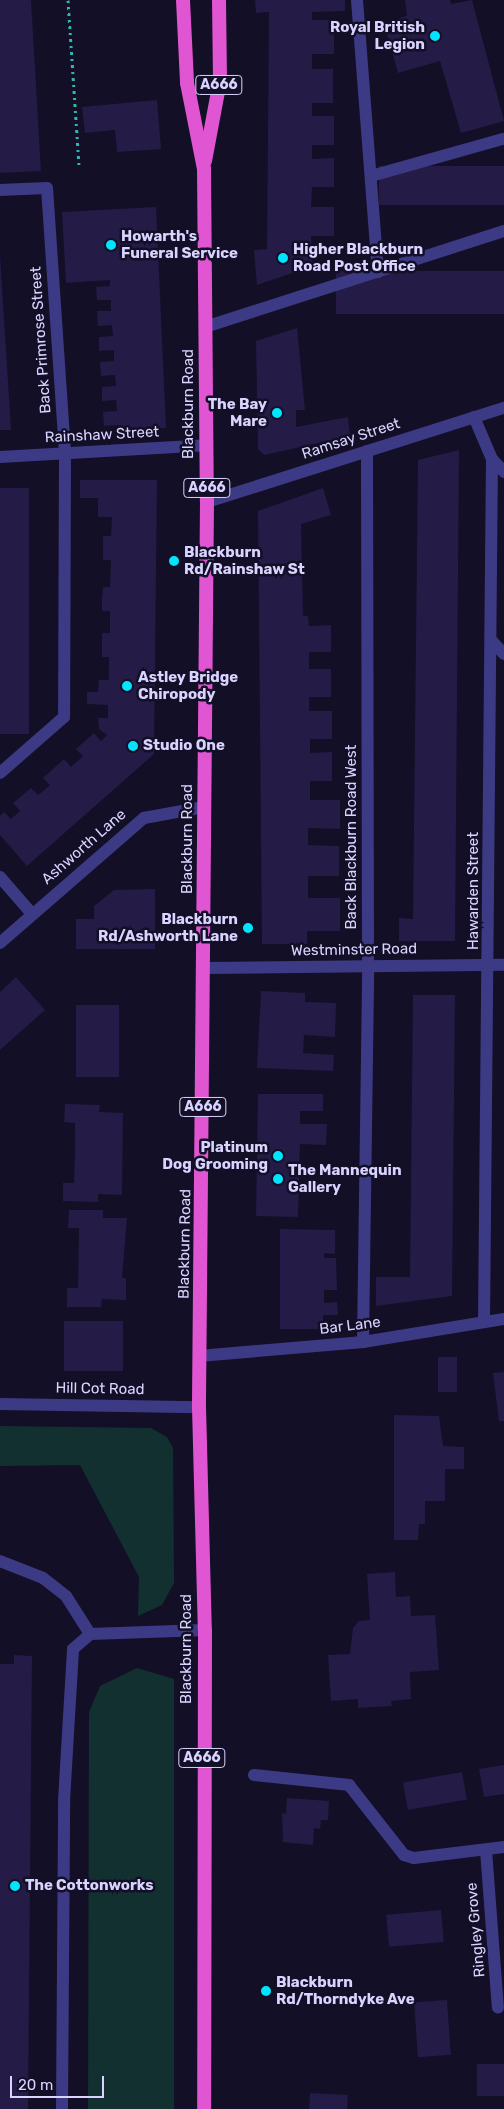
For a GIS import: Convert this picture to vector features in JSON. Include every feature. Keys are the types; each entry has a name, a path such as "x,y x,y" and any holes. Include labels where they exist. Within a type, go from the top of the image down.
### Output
{"highway":[{"name":"Blackburn Road","path":"183,0 187,83 204,170"},
{"name":"Blackburn Road","path":"204,2109 205,1630 199,1356 205,968 204,807 207,502 204,170 220,80 219,0"}],"street":[{"path":"357,0 378,272"},
{"path":"371,176 503,139"},
{"name":"Back Primrose Street","path":"0,190 47,188 64,453 64,717 0,773"},
{"path":"205,328 504,231"},
{"name":"Ramsay Street","path":"207,502 504,408"},
{"path":"474,417 492,458 504,472"},
{"name":"Rainshaw Street","path":"0,457 206,445"},
{"name":"Back Blackburn Road West","path":"363,1342 368,965 367,451"},
{"name":"Hawarden Street","path":"484,1322 491,966 492,458"},
{"path":"491,640 504,654"},
{"name":"Ashworth Lane","path":"0,942 144,818 204,807"},
{"path":"0,877 32,914"},
{"name":"Westminster Road","path":"205,968 368,965 504,966"},
{"name":"Bar Lane","path":"199,1356 363,1342 504,1319"},
{"name":"Hill Cot Road","path":"0,1404 199,1407"},
{"path":"0,1561 43,1578 66,1596 90,1634"},
{"path":"62,2109 64,1791 73,1649 90,1634 205,1630"},
{"path":"254,1776 349,1785 404,1855 486,1850 504,1847"},
{"name":"Ringley Grove","path":"486,1850 498,2008"}],"path":[{"path":"68,0 79,165"}],"green space":[{"path":"0,1426 151,1428 167,1437 173,1448 174,1583 162,1605 138,1616 139,1577 80,1465 0,1466"},
{"path":"137,1668 174,1679 174,2109 88,2109 89,1712 100,1686"}],"building":[{"path":"0,0 31,0 41,171 0,173"},
{"path":"255,0 345,0 345,11 312,12 312,20 334,20 334,54 312,54 312,69 333,69 333,103 312,103 312,116 334,116 334,145 312,145 312,159 334,158 334,187 312,187 311,207 334,207 334,236 311,236 313,266 257,285 254,250 267,249 269,12 256,13"},
{"path":"405,0 450,0 451,4 472,0 504,121 461,133 440,61 398,73 384,23 407,16"},
{"path":"157,100 161,149 117,152 115,130 85,133 82,107"},
{"path":"379,166 504,166 504,205 379,205"},
{"path":"156,207 166,428 118,431 118,425 104,426 103,412 117,411 116,400 102,401 102,387 116,386 115,375 101,376 100,362 114,361 114,350 99,351 99,337 113,336 112,325 98,326 97,311 111,311 111,300 97,300 96,287 110,286 110,280 66,283 62,212"},
{"path":"0,255 11,430 0,430"},
{"path":"336,271 504,271 504,314 336,314"},
{"name":"The Bay Mare","path":"297,328 305,410 296,410 296,427 348,417 350,436 264,455 258,449 256,341"},
{"path":"459,450 455,941 399,941 399,918 413,919 418,460"},
{"path":"80,480 157,480 154,754 27,866 0,835 0,816 4,812 11,819 20,811 13,803 31,788 38,795 50,785 43,778 64,759 71,767 83,756 76,749 94,733 101,741 107,735 99,729 98,718 108,718 108,705 87,704 87,692 98,692 99,680 109,680 109,657 102,657 102,633 110,633 110,611 102,611 102,598 103,587 110,587 111,560 103,560 103,536 111,536 112,517 98,517 98,498 80,498"},
{"path":"0,488 29,488 29,734 0,734"},
{"path":"323,488 331,515 301,524 303,616 308,616 309,626 331,625 331,652 309,652 309,669 331,669 331,697 309,697 309,711 332,711 332,739 310,739 310,753 332,752 332,781 310,781 310,800 340,800 340,829 308,828 308,845 339,846 339,876 308,876 308,898 340,898 340,931 307,931 307,944 262,944 258,511"},
{"path":"155,889 155,949 76,949 76,919 94,919 94,906 114,890"},
{"path":"16,977 45,1010 0,1050 0,992"},
{"path":"261,991 305,993 305,1002 336,1003 335,1037 304,1035 303,1053 334,1055 333,1071 257,1068"},
{"path":"413,995 455,995 452,1296 376,1306 376,1277 410,1277"},
{"path":"76,1005 119,1005 119,1077 76,1077"},
{"path":"258,1094 323,1094 323,1111 300,1111 300,1124 327,1124 326,1145 300,1144 298,1217 256,1216"},
{"path":"65,1104 100,1105 99,1112 123,1113 122,1195 98,1194 98,1202 63,1201 63,1183 74,1183 75,1153 75,1123 64,1122"},
{"path":"69,1210 103,1210 103,1218 127,1218 122,1278 126,1278 126,1300 102,1299 101,1307 67,1307 67,1288 78,1288 79,1228 68,1228"},
{"path":"280,1229 335,1230 335,1254 324,1253 324,1258 336,1258 337,1290 324,1290 324,1303 337,1302 338,1315 323,1315 323,1329 280,1329"},
{"path":"64,1321 123,1321 123,1371 64,1371"},
{"path":"438,1357 457,1357 457,1392 438,1392"},
{"path":"504,1372 504,1421 499,1421 493,1373"},
{"path":"394,1415 439,1416 443,1446 464,1447 464,1469 445,1469 445,1501 425,1501 425,1524 419,1524 418,1540 394,1540"},
{"path":"395,1572 396,1597 410,1596 411,1616 435,1615 439,1670 410,1672 411,1699 391,1701 392,1706 358,1708 358,1699 331,1701 328,1655 350,1654 353,1628 359,1621 370,1620 367,1574"},
{"name":"The Cottonworks","path":"14,1655 32,1656 28,2109 0,2109 0,1664 14,1664"},
{"path":"504,1765 504,1794 484,1797 479,1769"},
{"path":"462,1772 467,1800 408,1810 403,1782"},
{"path":"287,1798 329,1801 328,1820 321,1820 320,1829 314,1828 313,1845 283,1842 282,1813 286,1814"},
{"path":"441,1910 444,1942 389,1947 386,1915"},
{"path":"447,2000 451,2055 418,2057 414,2002"},
{"path":"477,2064 504,2064 504,2096 477,2096"},
{"path":"310,2093 348,2095 347,2109 309,2109"}],"place":[{"name":"Royal British Legion","path":"435,36"},
{"name":"Howarth's Funeral Service","path":"111,245"},
{"name":"Higher Blackburn Road Post Office","path":"283,258"},
{"name":"The Bay Mare","path":"277,413"},
{"name":"Blackburn Rd/Rainshaw St","path":"174,561"},
{"name":"Astley Bridge Chiropody","path":"127,686"},
{"name":"Studio One","path":"133,746"},
{"name":"Blackburn Rd/Ashworth Lane","path":"248,928"},
{"name":"Platinum Dog Grooming","path":"278,1156"},
{"name":"The Mannequin Gallery","path":"278,1179"},
{"name":"The Cottonworks","path":"15,1886"},
{"name":"Blackburn Rd/Thorndyke Ave","path":"266,1991"}]}
